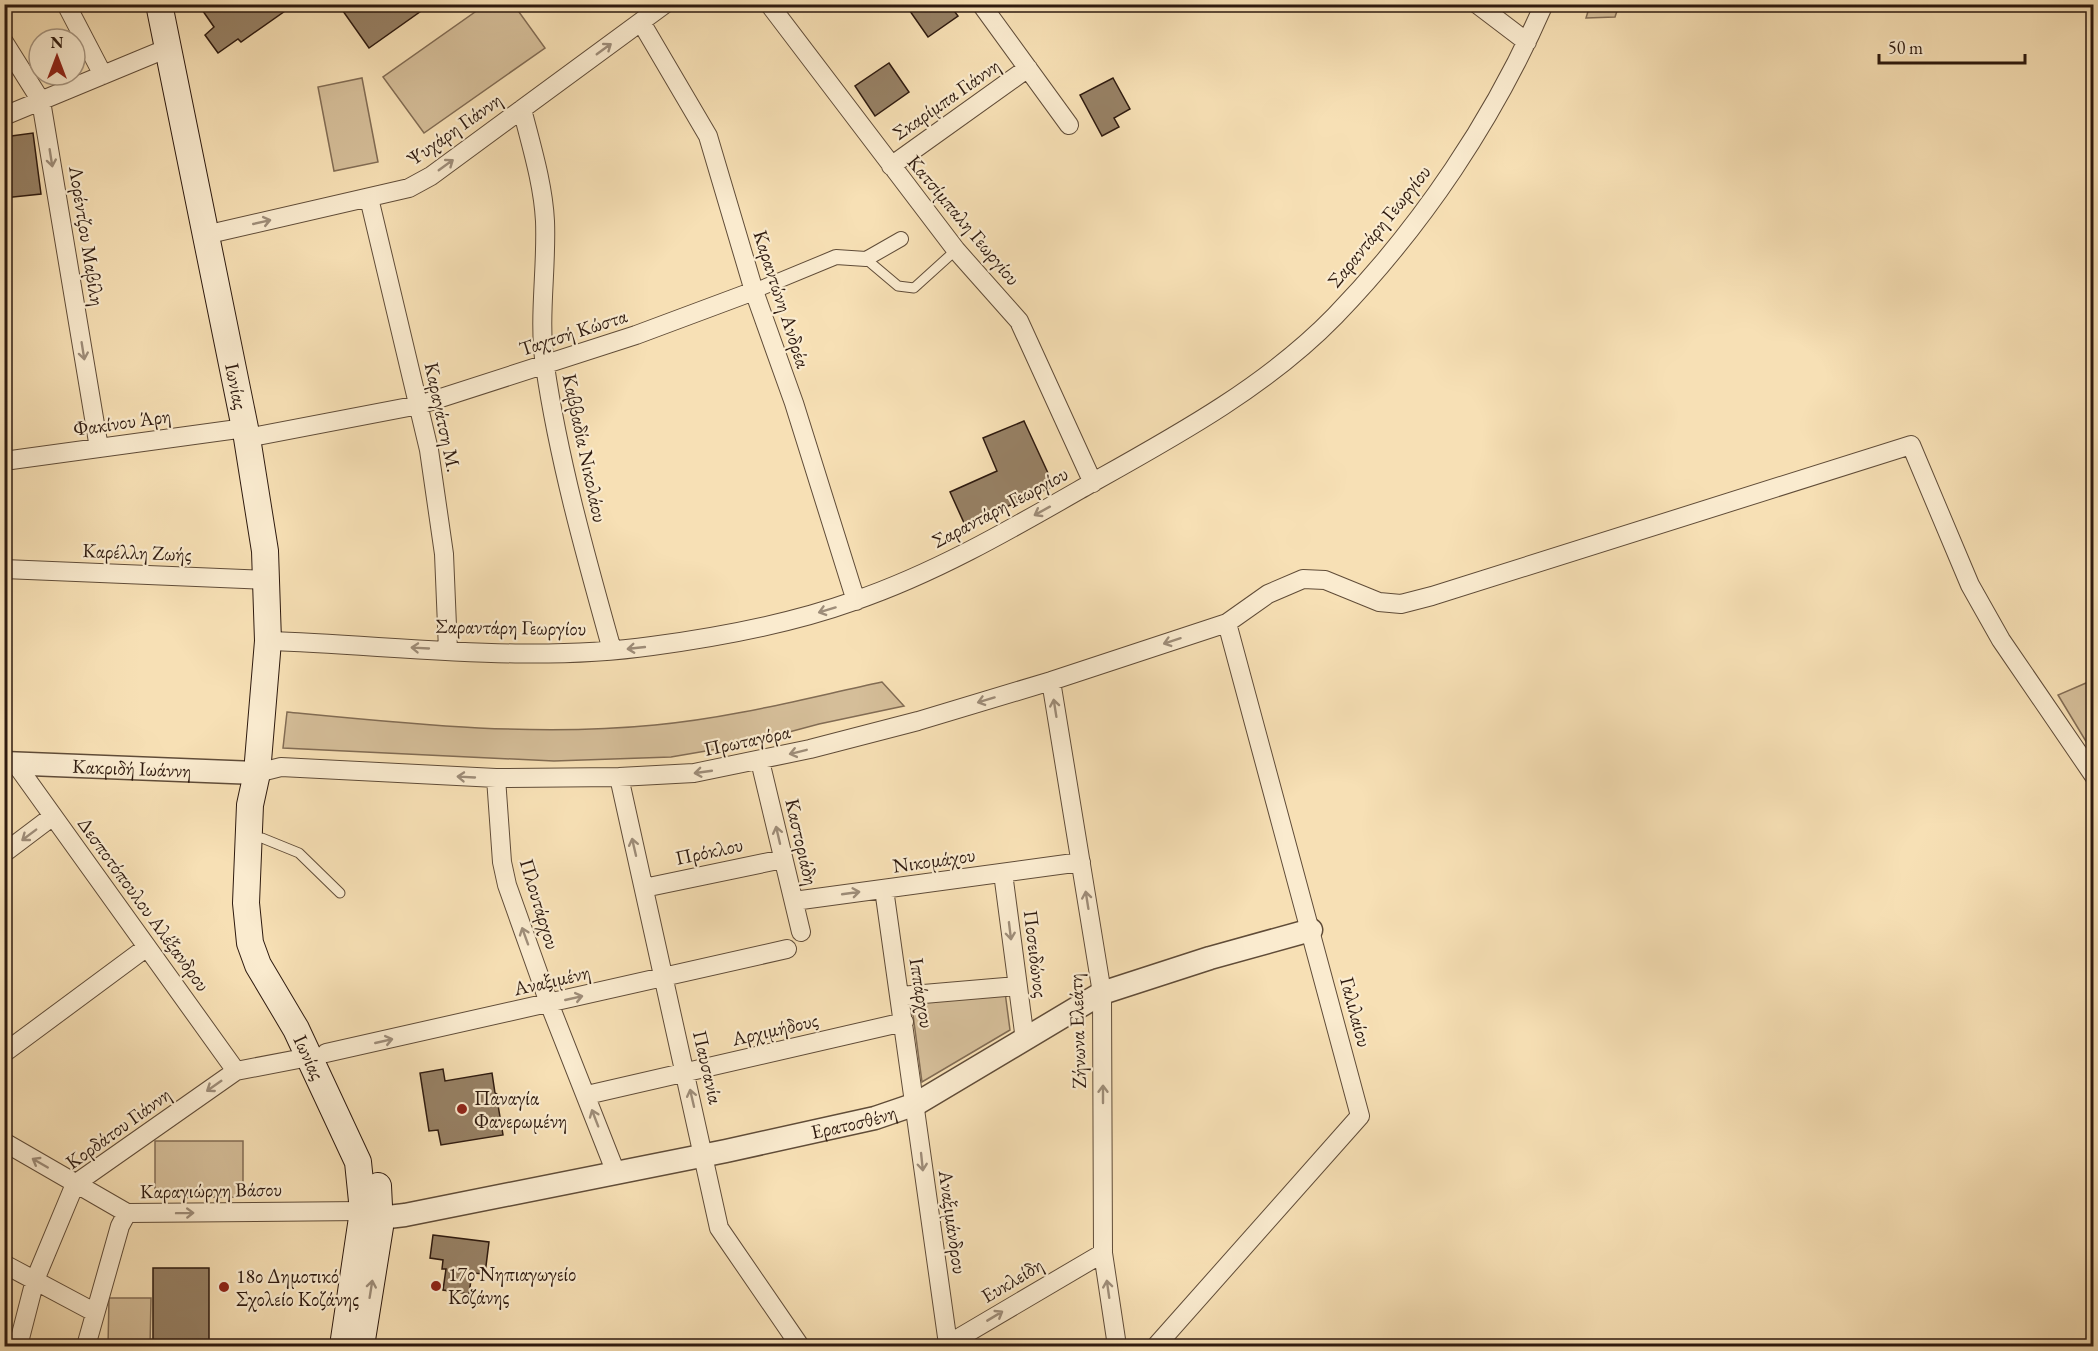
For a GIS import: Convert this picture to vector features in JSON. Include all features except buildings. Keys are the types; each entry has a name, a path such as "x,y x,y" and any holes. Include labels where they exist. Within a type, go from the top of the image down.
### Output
{"main road":[{"name":"Ιωνίας","path":"159,4 246,433 258,497 267,580 268,648 257,773 250,805 246,903 250,943 266,981 296,1029 318,1055"},
{"name":"Ιωνίας","path":"257,773 263,804 263,920 266,939 318,1055 370,1147 376,1167 361,1347"},
{"name":"Ιωνίας","path":"343,1347 372,1213"}],"street":[{"path":"66,4 103,75"},
{"name":"Ψυχάρη Γιάννη","path":"205,235 409,188 431,176 665,4"},
{"name":"Κατσίμπαλη Γεωργίου","path":"769,4 956,250 1019,321 1093,483"},
{"name":"Σκαρίμπα Γιάννη","path":"981,4 1069,125"},
{"path":"1477,4 1527,42"},
{"name":"Σαραντάρη Γεωργίου","path":"268,648 448,650 521,654 652,646 801,617 856,601 943,564 1093,483 1213,411 1279,364 1333,318 1383,261 1469,146 1527,42 1544,4"},
{"name":"Καραντώνη Ανδρέα","path":"641,22 708,136 754,291 794,403 856,601"},
{"name":"Λορέντζου Μαβίλη","path":"4,42 41,101 99,448"},
{"path":"4,116 168,48"},
{"name":"Σκαρίμπα Γιάννη","path":"891,166 1028,68"},
{"name":"Καββαδία Νικολάου","path":"522,109 537,173 544,220 545,365 579,532 612,650"},
{"name":"Καραγάτση Μ.","path":"369,198 419,405 439,510 448,650"},
{"path":"866,259 901,239"},
{"name":"Ταχτσή Κώστα","path":"246,433 419,405 636,335 754,291 836,257 866,259"},
{"name":"Φακίνου Άρη","path":"4,461 99,448 246,433"},
{"name":"Πρωταγόρα","path":"257,773 281,766 496,778 619,777 694,773 760,761 918,721 1051,681 1227,623 1268,594 1303,579 1314,578 1336,584 1379,602 1401,604 1911,445 1970,585 2001,640 2094,776"},
{"name":"Καρέλλη Ζωής","path":"4,569 267,580"},
{"name":"Γαλιλαίου","path":"1156,1347 1360,1116 1227,623"},
{"name":"Ζήνωνα Ελεάτη","path":"1051,681 1102,993 1103,1253 1117,1347"},
{"name":"Καστοριάδη","path":"760,761 801,933"},
{"name":"Κακριδή Ιωάννη","path":"10,763 257,773"},
{"name":"Δεσποτόπουλου Αλέξανδρου","path":"10,763 53,816 236,1071"},
{"name":"Παυσανία","path":"619,777 705,1155 719,1228 800,1347"},
{"name":"Πλουτάρχου","path":"496,778 502,862 507,885 549,1004 616,1173"},
{"path":"4,853 53,816"},
{"name":"Πρόκλου","path":"644,888 783,859"},
{"name":"Νικομάχου","path":"794,901 1081,862"},
{"name":"Ποσειδώνος","path":"1003,873 1025,1040"},
{"name":"Ιππάρχου","path":"884,889 916,1104"},
{"name":"Ερατοσθένη","path":"372,1213 388,1217 405,1215 705,1155 875,1118 916,1104 1102,993 1210,958 1311,930"},
{"path":"4,1053 147,947"},
{"name":"Αναξιμένη","path":"318,1055 787,949"},
{"path":"900,996 1017,986"},
{"name":"Αρχιμήδους","path":"586,1095 904,1022"},
{"name":"Κορδάτου Γιάννη","path":"18,1347 35,1280 75,1184 236,1071 318,1055"},
{"name":"Αναξιμάνδρου","path":"916,1104 928,1218 946,1346"},
{"path":"4,1143 127,1213"},
{"name":"Καραγιώργη Βάσου","path":"86,1347 120,1226 127,1213 372,1213"},
{"name":"Ευκλείδη","path":"946,1346 1103,1253"},
{"path":"4,1264 94,1312"}],"lane":[{"path":"866,259 898,286 914,288 956,250"},
{"path":"262,838 299,853 340,893"}],"shaded area":[{"path":"1590,4 1619,5 1615,17 1586,18"},
{"path":"485,5 514,5 545,48 424,133 383,77"},
{"path":"362,78 378,162 334,171 318,87"},
{"path":"2093,680 2093,753 2058,695"},
{"path":"882,682 904,706 819,724 741,745 671,757 554,761 283,748 287,712 471,728 563,730 609,728 712,718"},
{"path":"1005,992 1010,1030 922,1082 911,1000"},
{"path":"155,1141 243,1141 243,1197 155,1198"},
{"path":"109,1298 151,1298 150,1346 108,1346"}],"place":[{"name":"Παναγία Φανερωμένη","path":"462,1109"},
{"name":"17ο Νηπιαγωγείο Κοζάνης","path":"436,1286"},
{"name":"18ο Δημοτικό Σχολείο Κοζάνης","path":"224,1287"}]}
